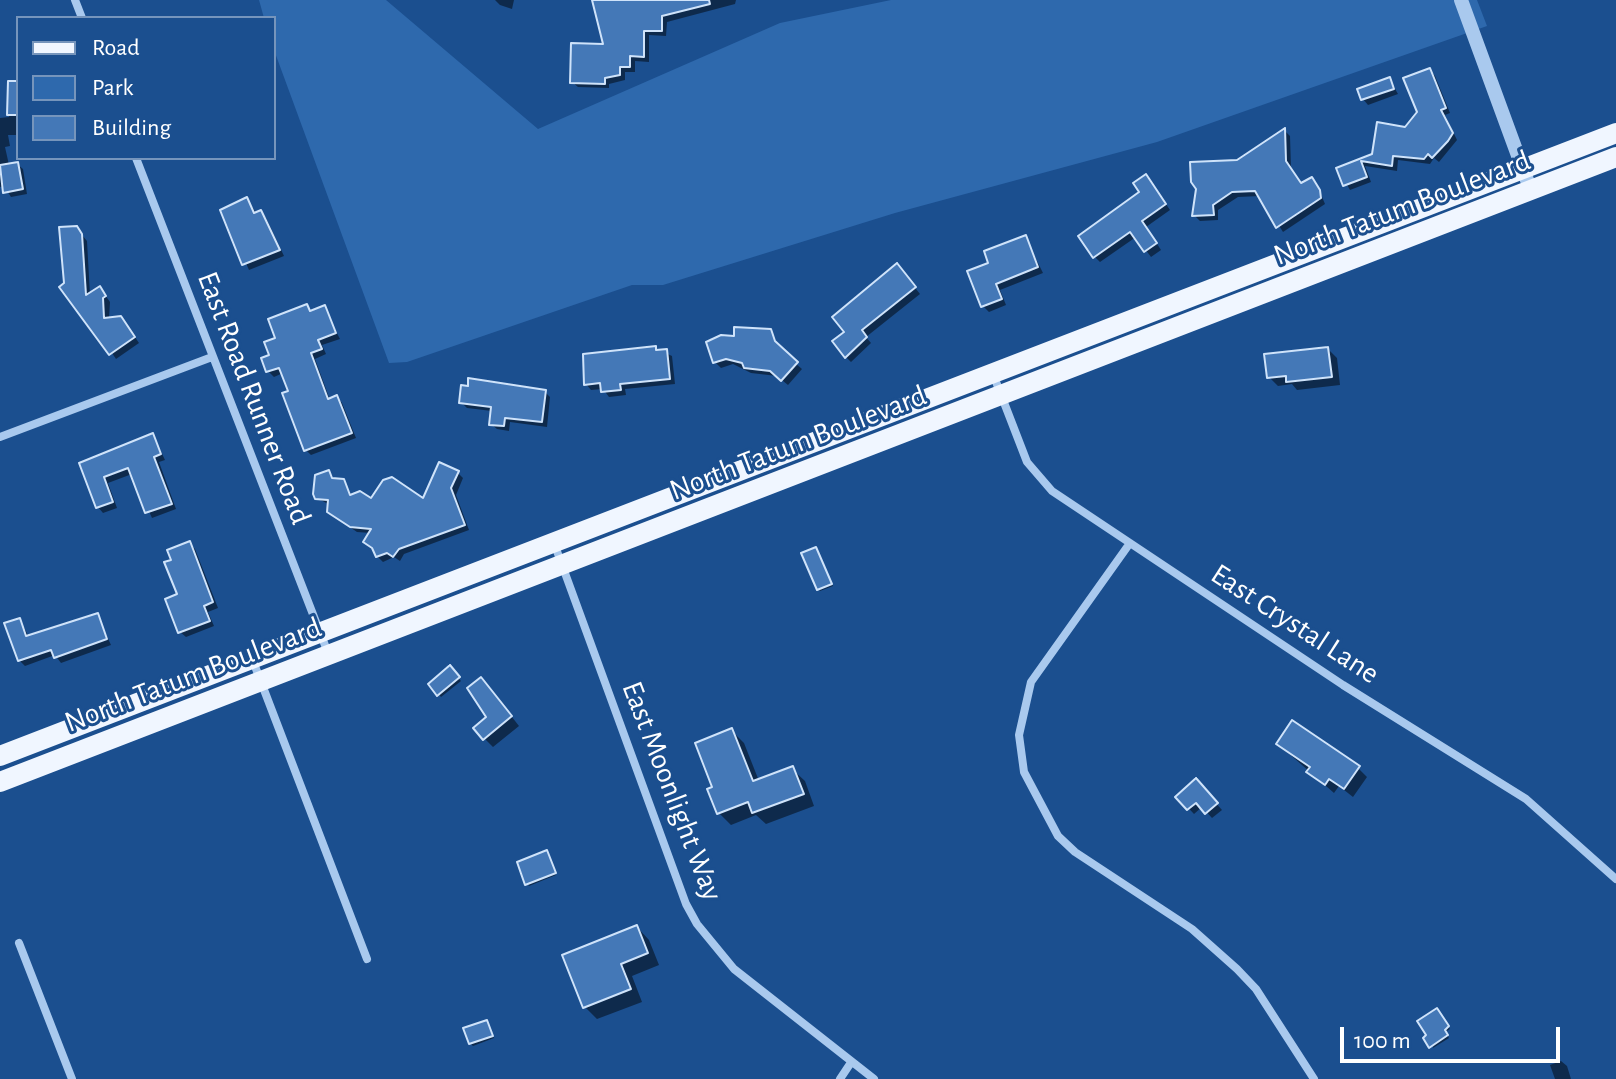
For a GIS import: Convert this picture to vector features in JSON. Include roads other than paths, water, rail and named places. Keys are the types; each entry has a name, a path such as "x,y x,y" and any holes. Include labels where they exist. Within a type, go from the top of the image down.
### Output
{"main road":[{"name":"North Tatum Boulevard","path":"0,756 1616,133"},
{"name":"North Tatum Boulevard","path":"0,782 1616,157"}],"street":[{"path":"1466,2 1531,191"},
{"name":"East Road Runner Road","path":"137,160 328,655"},
{"path":"0,437 212,357"},
{"name":"East Crystal Lane","path":"993,374 1027,462 1052,491 1343,685 1526,799 1616,879"},
{"name":"East Moonlight Way","path":"554,542 686,904 697,924 734,969 850,1064 874,1079"},
{"path":"1130,543 1031,682 1019,735 1024,772 1058,836 1075,852 1192,929 1256,989 1314,1079"},
{"path":"252,658 367,959"},
{"path":"19,943 72,1079"},
{"path":"840,1079 850,1064"}]}
